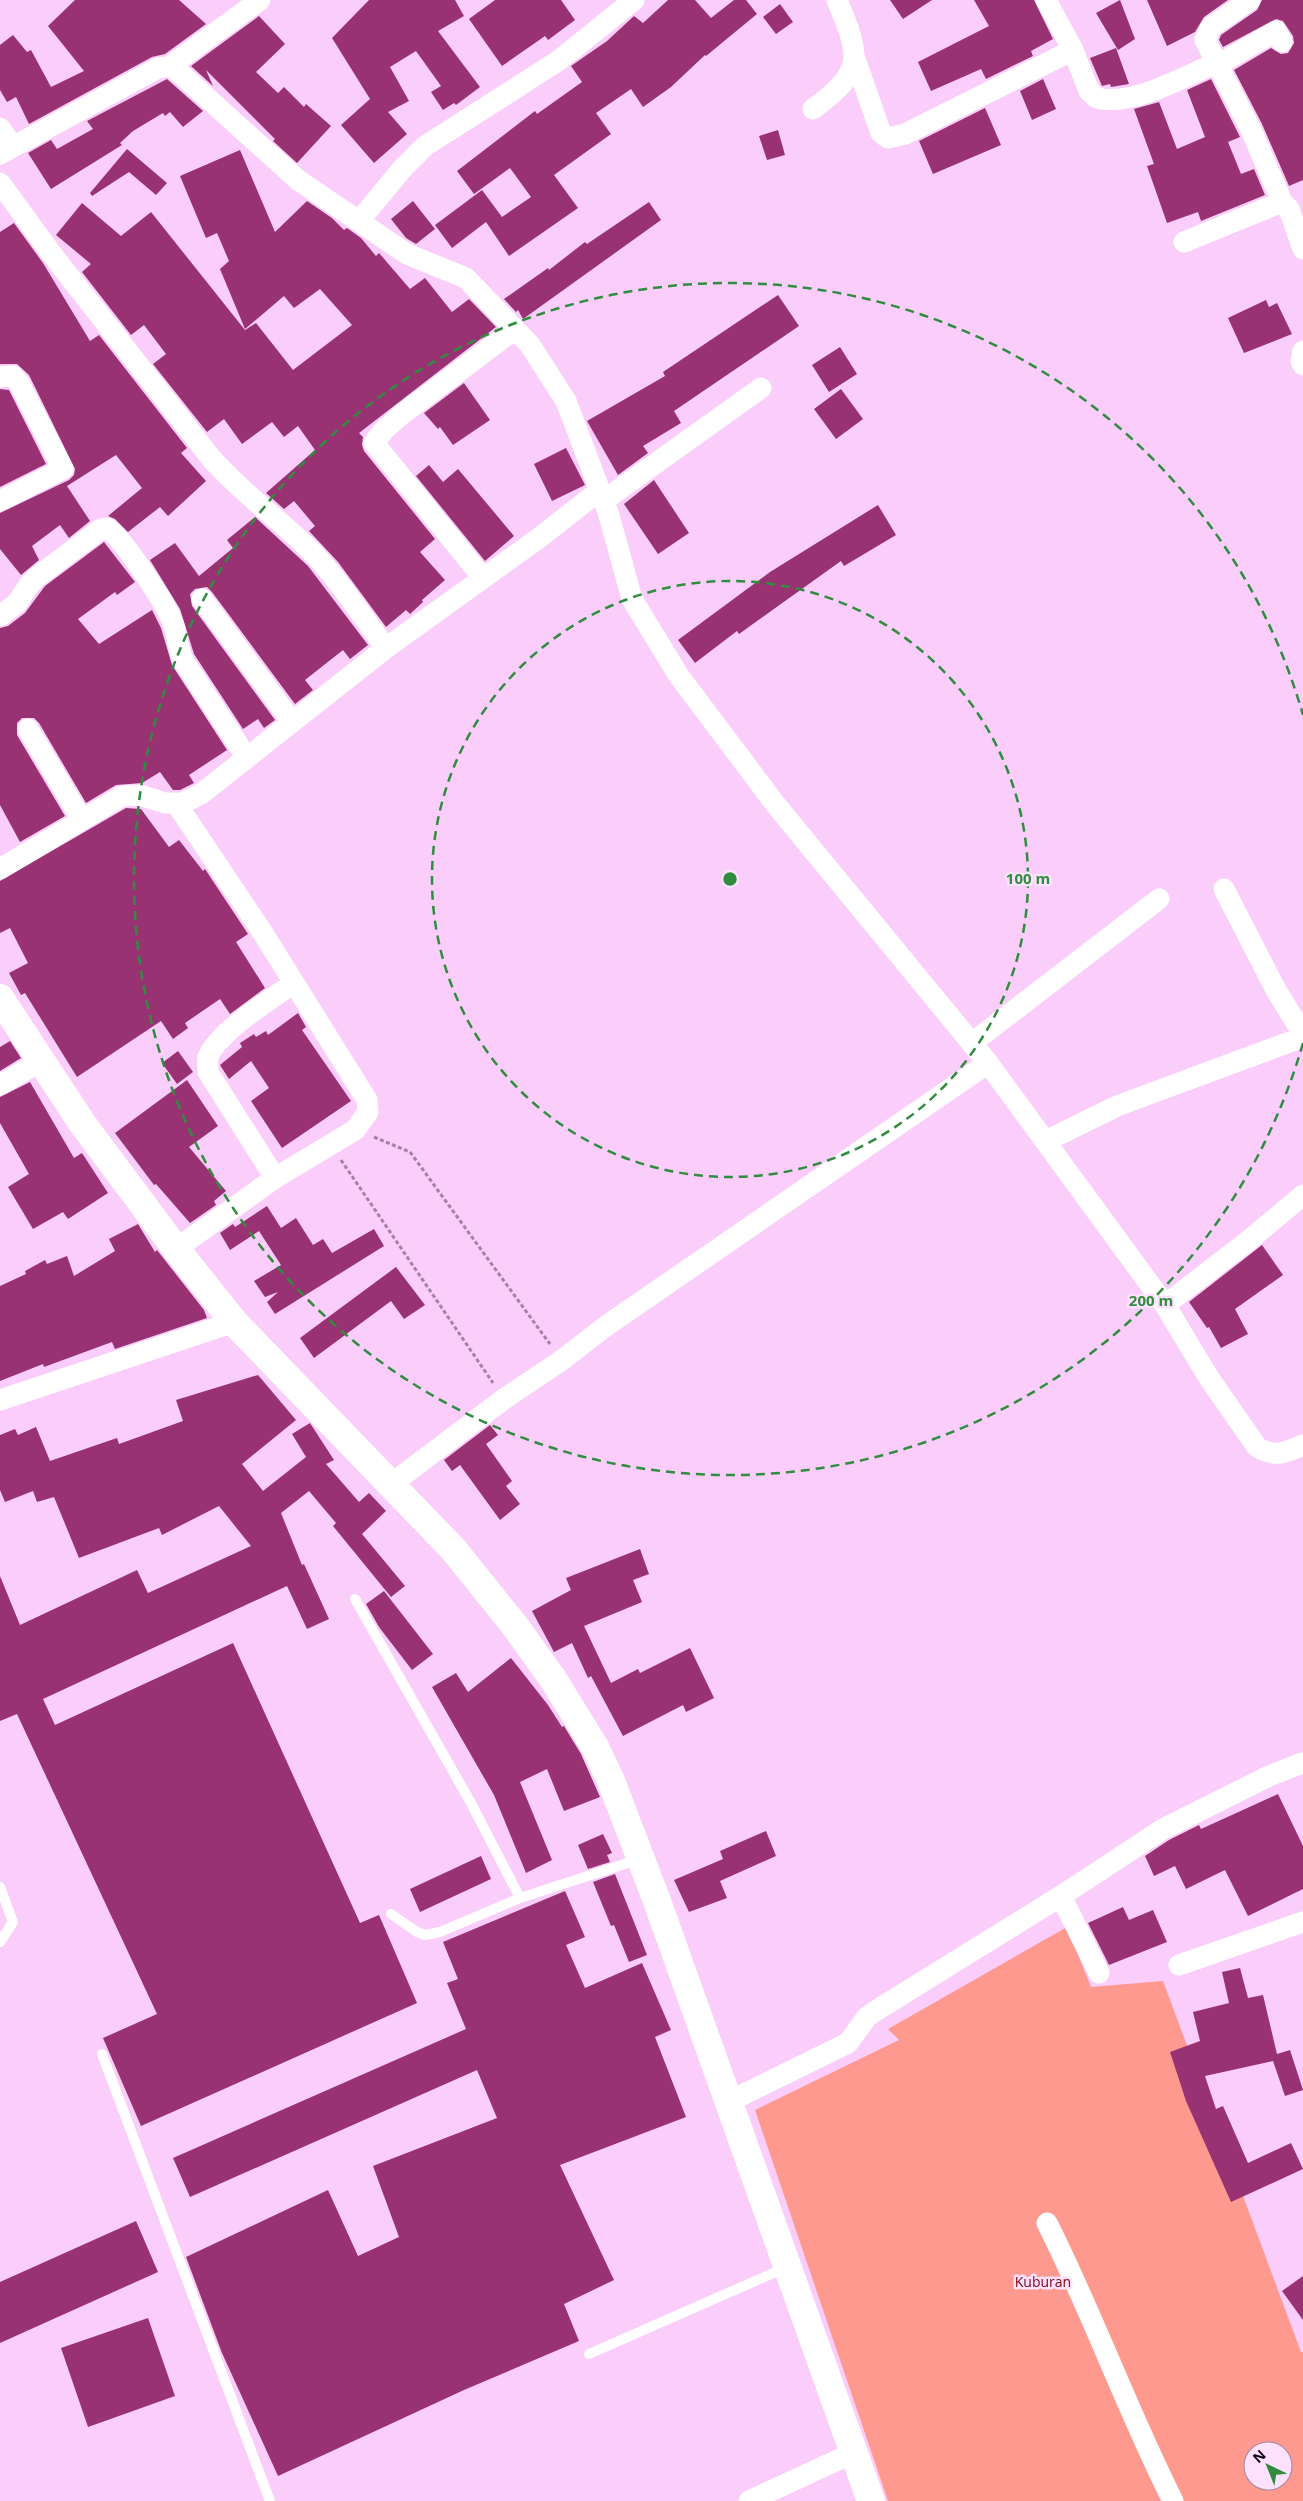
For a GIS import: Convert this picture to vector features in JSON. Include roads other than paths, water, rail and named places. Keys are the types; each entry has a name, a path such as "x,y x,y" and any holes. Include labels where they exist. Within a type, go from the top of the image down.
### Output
{"main road":[{"path":"0,998 82,1123 176,1250 234,1322 454,1550 514,1626 568,1701 607,1772 641,1858 730,2100 871,2501"}],"street":[{"path":"0,128 6,149 158,68 170,66 260,0"},
{"path":"360,220 402,169 425,146 558,61 634,0"},
{"path":"837,0 854,42 855,59 881,134 888,138 905,134 1073,50"},
{"path":"1046,0 1073,50 1089,91 1097,98 1103,100 1127,98 1161,87 1218,63 1276,32 1282,42"},
{"path":"1250,0 1211,27 1205,40 1251,130 1282,202 1289,209 1303,249"},
{"path":"813,109 830,96 850,76 855,59"},
{"path":"170,66 298,180 360,220 407,254 466,278 530,345 566,402 601,496 632,599 679,676 776,805 988,1063 1165,1305 1210,1378 1257,1447 1268,1454 1283,1454 1303,1445"},
{"path":"0,183 51,253 211,458 227,476 318,559 386,648"},
{"path":"1184,242 1282,202"},
{"path":"483,578 374,442 401,415 515,329"},
{"path":"1303,352 1303,365"},
{"path":"0,377 13,376 19,382 63,469 0,501"},
{"path":"0,869 122,796 140,794 165,803 183,803 201,794 386,648 601,496 761,388"},
{"path":"0,616 17,603 37,577 101,529 107,528 128,552 164,606 173,623 178,650 183,660 247,758"},
{"path":"202,599 292,722"},
{"path":"28,729 82,820"},
{"path":"176,803 262,930 367,1100 366,1116 355,1130 275,1178 176,1250"},
{"path":"1046,1141 1117,1106 1303,1035 1276,990 1224,888"},
{"path":"972,1043 1159,899"},
{"path":"275,1178 208,1072 208,1058 221,1040 254,1011 294,983"},
{"path":"0,1085 41,1060"},
{"path":"390,1485 504,1399 562,1360 606,1326 988,1063"},
{"path":"1165,1305 1248,1241 1303,1194"},
{"path":"0,1400 234,1322"},
{"path":"730,2100 848,2043 868,2018 878,2010 1061,1896 1163,1829 1269,1776 1302,1763"},
{"path":"1061,1896 1099,1973"},
{"path":"1179,1965 1303,1922"},
{"path":"1047,2223 1173,2501"},
{"path":"749,2501 855,2452"}],"lane":[{"path":"355,1599 471,1803 520,1898"},
{"path":"392,1914 417,1932 425,1934 440,1932 520,1898 641,1858"},
{"path":"0,1887 13,1922 0,1942"},
{"path":"102,2054 270,2501"},
{"path":"589,2354 788,2266"}],"park label":[{"name":"Kuburan","path":"1043,2282"}]}
